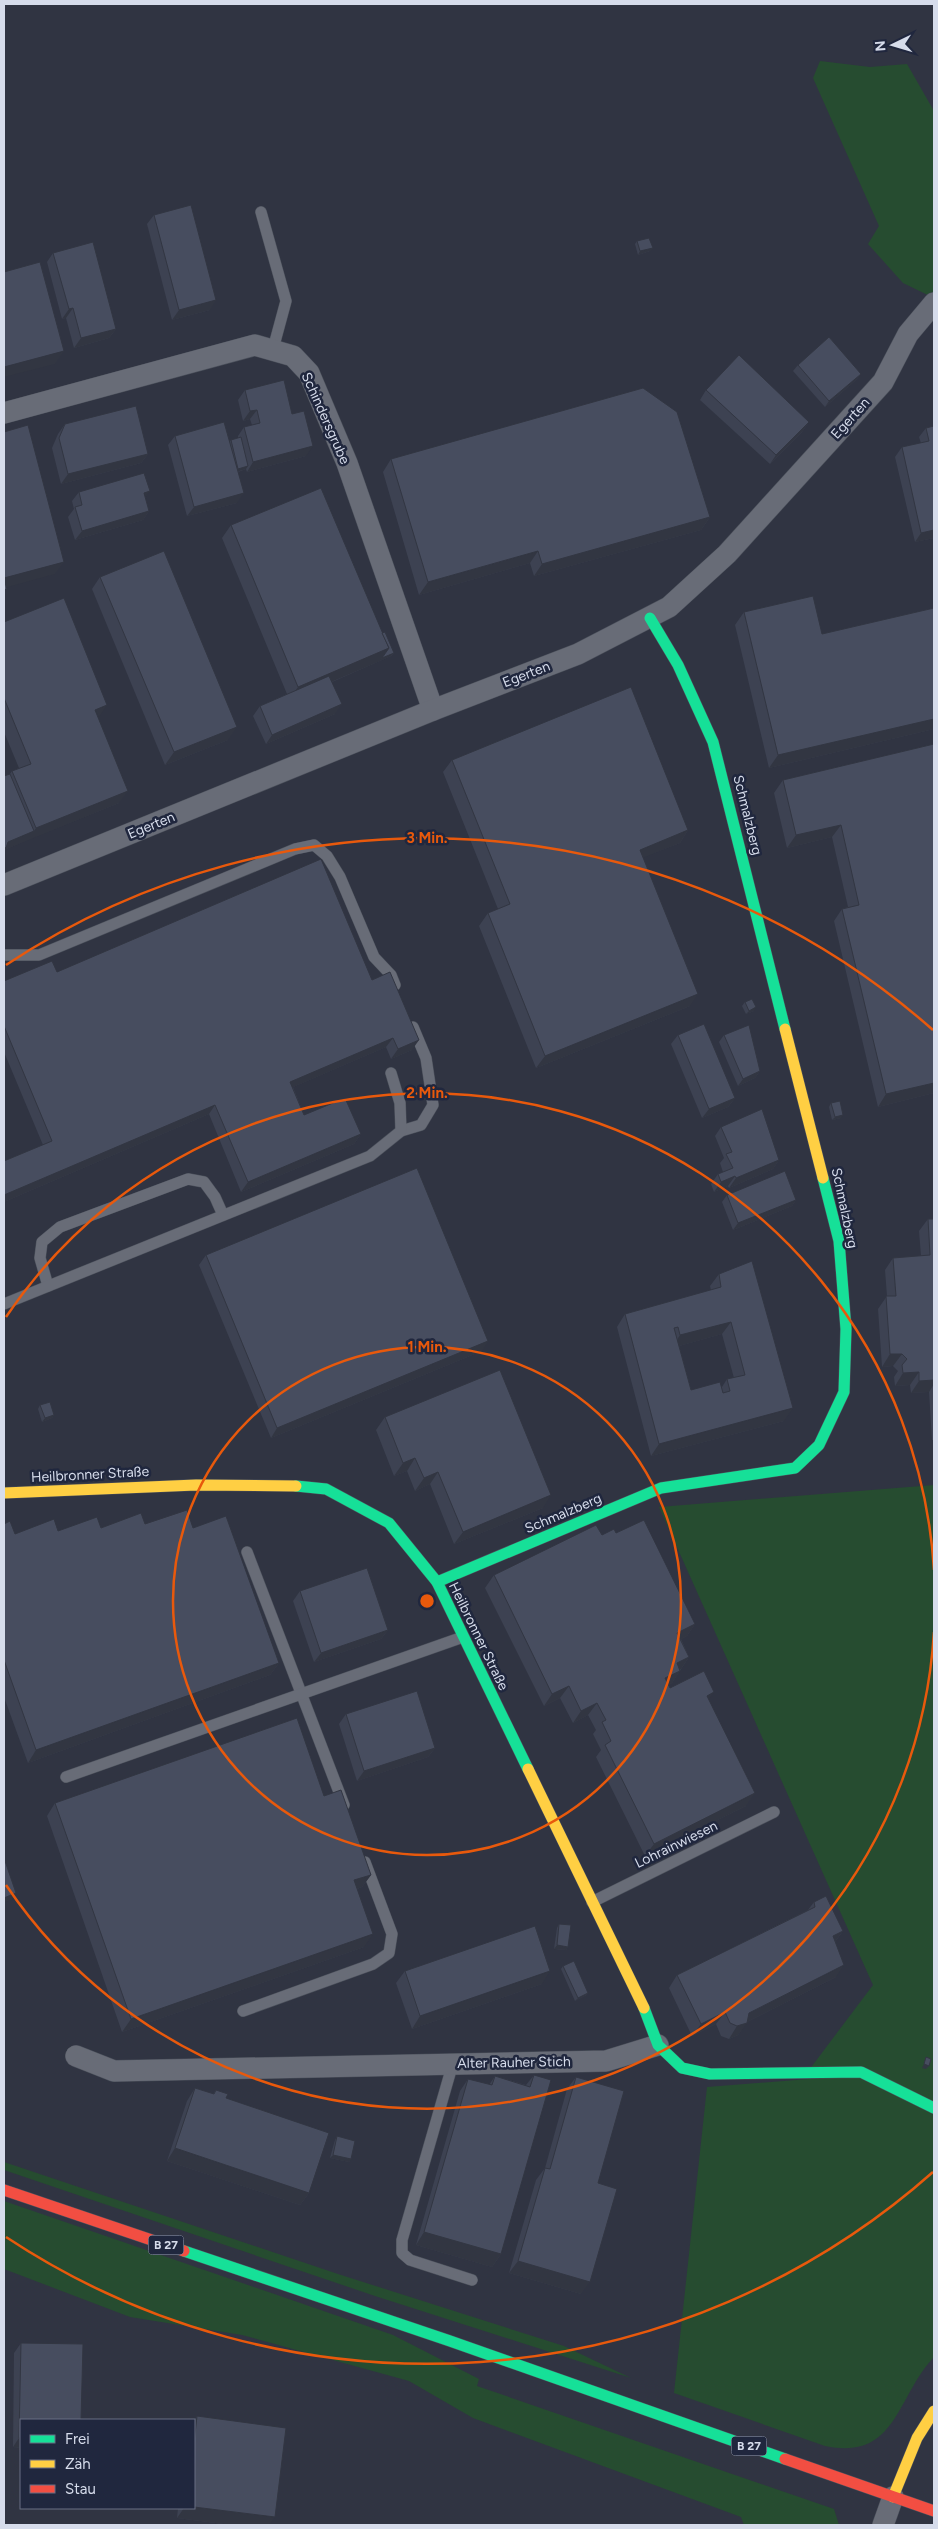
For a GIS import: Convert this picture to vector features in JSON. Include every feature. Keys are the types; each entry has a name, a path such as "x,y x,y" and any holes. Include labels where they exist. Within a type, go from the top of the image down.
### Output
{"street":[{"name":"Egerten","path":"4,885 433,710 578,654 669,607 727,554 883,382 908,334 934,303"},
{"name":"Schindersgrube","path":"4,413 255,345 293,356 309,373 347,463 433,710"},
{"name":"Schmalzberg","path":"437,1582 661,1488 795,1468 819,1445 844,1392 846,1329 839,1240 823,1174 713,742 678,665 650,618"},
{"name":"Heilbronner Straße","path":"4,1493 196,1485 281,1485 326,1489 389,1523 437,1582 650,2021 658,2045"},
{"name":"Alter Rauher Stich","path":"76,2056 114,2070 453,2064 606,2061 658,2045"},
{"path":"658,2045 682,2068 710,2074 861,2072 934,2108"},
{"name":"B 27","path":"4,2190 458,2344 934,2511"},
{"path":"883,2525 917,2438 934,2411"}],"lane":[{"path":"261,212 286,301 273,349"},
{"path":"4,955 39,955 295,849 314,845 327,856 340,877 374,958 391,975 398,992"},
{"path":"4,1304 370,1156 401,1131 421,1125 433,1105 426,1058 409,1017"},
{"path":"391,1073 400,1103 401,1131"},
{"path":"48,1286 40,1258 42,1242 60,1227 188,1179 204,1182 215,1197 223,1215"},
{"path":"247,1552 347,1814"},
{"path":"66,1777 463,1637"},
{"name":"Lohrainwiesen","path":"591,1902 774,1812"},
{"path":"243,2011 373,1964 389,1953 392,1934 361,1851"},
{"path":"453,2064 402,2240 402,2253 410,2260 472,2280"}],"green space":[{"path":"820,61 870,67 907,64 934,111 934,298 903,283 868,244 879,226 813,78"},
{"path":"934,1485 934,2105 809,2070 873,1985 659,1507"},
{"path":"859,2075 934,2112 934,2357 921,2373 892,2422 881,2435 867,2444 849,2448 825,2446 674,2393 707,2087"},
{"path":"4,2162 338,2274 564,2346 631,2378 375,2296 4,2170"},
{"path":"4,2201 393,2335 479,2379 477,2386 834,2509 839,2525 744,2525 741,2517 473,2418 409,2381 242,2335 130,2317 4,2269"}],"building":[{"path":"191,205 216,300 179,310 154,215"},
{"path":"649,238 653,248 640,251 637,241"},
{"path":"93,242 116,329 81,338 73,308 69,309 53,253"},
{"path":"40,262 64,351 4,367 4,272"},
{"path":"829,337 861,374 829,401 798,365"},
{"path":"739,355 809,422 776,455 706,390"},
{"path":"284,380 292,414 304,411 313,446 253,462 244,427 260,423 257,410 250,411 245,390"},
{"path":"643,388 677,412 710,517 542,564 538,551 428,582 391,459"},
{"path":"136,406 148,454 68,474 59,438 65,424"},
{"path":"224,422 244,493 194,507 175,436"},
{"path":"28,425 64,562 4,578 4,432"},
{"path":"934,426 934,530 921,533 902,447 929,441 926,428"},
{"path":"241,437 248,466 238,469 231,440"},
{"path":"144,473 150,491 144,493 149,511 82,531 75,507 82,505 79,492"},
{"path":"321,488 389,648 298,687 231,525"},
{"path":"164,551 237,727 174,752 100,577"},
{"path":"4,579 7,589 4,590"},
{"path":"813,596 822,634 934,608 934,719 778,755 744,612"},
{"path":"64,598 107,705 95,710 128,791 36,828 12,771 31,764 4,698 4,622"},
{"path":"385,632 394,653 382,658 389,648 382,633"},
{"path":"329,676 342,704 272,735 260,706"},
{"path":"631,687 688,830 640,850 698,994 545,1056 488,913 510,904 452,760"},
{"path":"934,744 934,1083 886,1094 842,909 859,905 841,825 796,835 783,780"},
{"path":"10,774 34,831 8,842 6,848 4,847 4,776"},
{"path":"321,859 372,980 390,972 419,1040 398,1049 393,1038 290,1082 304,1115 345,1098 361,1134 248,1182 215,1105 4,1195 4,1161 52,1141 4,1026 4,981 52,961 57,972"},
{"path":"752,999 756,1007 749,1011 745,1002"},
{"path":"704,1024 735,1098 709,1109 678,1035"},
{"path":"749,1025 760,1071 743,1079 724,1035"},
{"path":"840,1101 843,1115 835,1117 831,1103"},
{"path":"762,1109 779,1160 736,1178 735,1176 721,1182 718,1174 733,1168 726,1154 732,1152 721,1127"},
{"path":"417,1168 488,1341 277,1428 206,1255"},
{"path":"785,1171 796,1200 738,1223 727,1195"},
{"path":"928,1219 934,1219 934,1380 919,1381 919,1372 903,1373 902,1365 907,1359 902,1354 890,1354 886,1296 896,1296 893,1258 930,1255"},
{"path":"752,1261 793,1408 659,1444 625,1314 721,1287 719,1274","holes":["731,1322 745,1375 727,1379 730,1391 723,1393 720,1382 691,1390 674,1328 678,1327 680,1335"]},
{"path":"500,1370 551,1495 463,1532 438,1472 424,1478 415,1458 403,1463 385,1417"},
{"path":"50,1402 54,1415 45,1418 40,1405"},
{"path":"187,1510 193,1528 226,1516 279,1663 36,1750 4,1660 4,1524 10,1521 15,1534 54,1519 58,1531 97,1517 101,1528 141,1513 145,1524"},
{"path":"644,1520 695,1624 677,1633 689,1657 677,1663 680,1671 665,1678 670,1688 704,1671 714,1692 707,1696 755,1793 654,1844 605,1745 611,1741 602,1722 606,1720 597,1703 581,1711 569,1686 552,1694 494,1575 596,1525 602,1535 614,1529 616,1533"},
{"path":"367,1568 388,1630 321,1653 300,1591"},
{"path":"417,1691 435,1748 364,1771 346,1714"},
{"path":"297,1718 324,1796 341,1790 371,1875 354,1880 373,1934 131,2019 55,1803"},
{"path":"4,1858 16,1893 4,1898"},
{"path":"826,1896 843,1931 833,1936 844,1965 749,2013 747,2023 737,2026 730,2023 725,2012 701,2024 677,1975 815,1907 814,1902"},
{"path":"559,1924 571,1925 568,1947 557,1945"},
{"path":"535,1926 550,1971 420,2016 405,1971"},
{"path":"574,1961 588,1993 578,1998 563,1966"},
{"path":"926,2057 931,2059 929,2066 924,2064"},
{"path":"534,2075 551,2080 501,2254 424,2232 468,2079 492,2085 495,2076 530,2087"},
{"path":"576,2077 624,2091 598,2183 617,2189 590,2282 518,2261 545,2168 550,2169"},
{"path":"195,2088 214,2094 216,2090 228,2094 226,2098 329,2133 309,2193 175,2148"},
{"path":"337,2136 355,2141 351,2159 333,2155"},
{"path":"21,2343 83,2344 81,2419 20,2419 19,2438"},
{"path":"197,2416 286,2428 275,2517 195,2507 195,2434"}],"traffic: fast":[{"path":"650,618 678,665 713,742 785,1029"},
{"path":"437,1582 661,1488 795,1468 819,1445 844,1392 846,1329 839,1241 823,1178"},
{"path":"296,1486 326,1489 389,1523 437,1582 528,1769"},
{"path":"644,2008 658,2045 682,2068 710,2074 861,2072 934,2108"},
{"path":"184,2251 450,2341 785,2459"}],"traffic: slow":[{"path":"785,1029 823,1178"},
{"path":"4,1493 196,1485 296,1486"},
{"path":"528,1769 644,2008"},
{"path":"893,2497 917,2438 934,2411"}],"traffic: jam":[{"path":"4,2190 184,2251"},
{"path":"785,2459 934,2511"}]}
